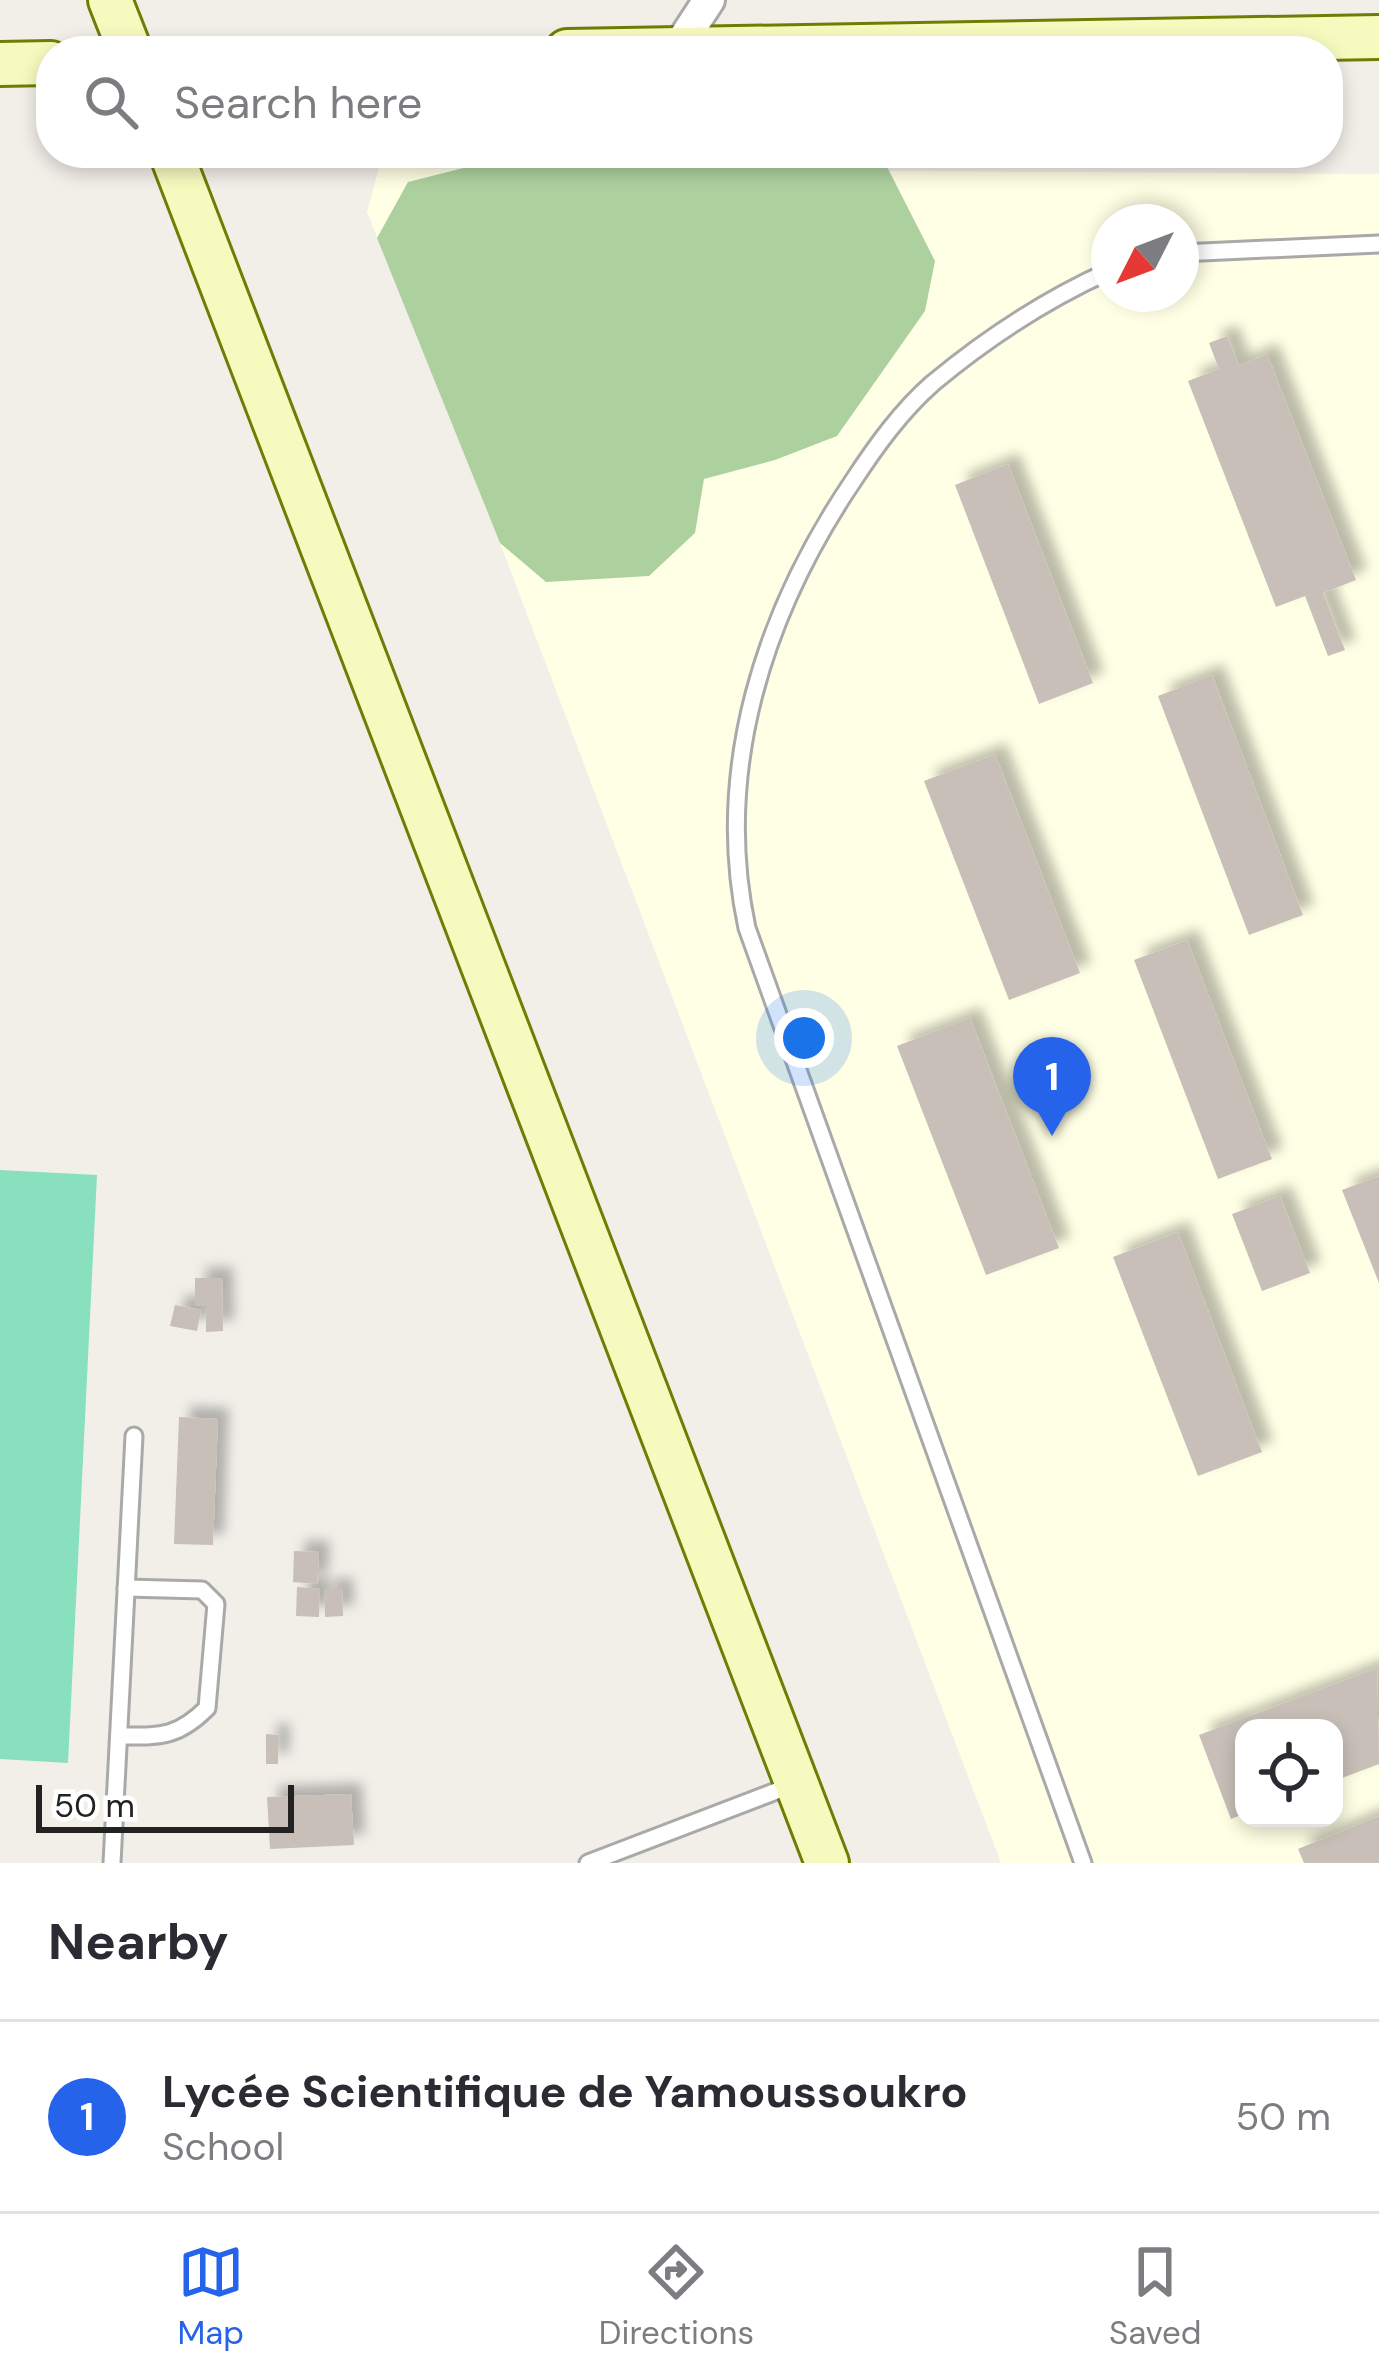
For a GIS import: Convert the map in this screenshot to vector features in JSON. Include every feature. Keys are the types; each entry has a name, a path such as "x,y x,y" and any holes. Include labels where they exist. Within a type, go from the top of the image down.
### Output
{"street":[{"path":"110,0 124,36"},
{"path":"685,36 709,0"},
{"path":"1343,38 1379,37"},
{"path":"0,64 36,63"},
{"path":"178,168 826,1863"}],"lane":[{"path":"1199,252 1379,244"},
{"path":"1083,1863 747,928 734,838 741,751 755,687 788,590 827,518 884,434 932,385 1046,300 1091,279"},
{"path":"112,1863 134,1436"},
{"path":"119,1736 185,1730 207,1708 215,1604 202,1590 127,1588"},
{"path":"588,1863 797,1783"}],"shaded area":[{"path":"379,168 1379,174 1379,1863 1001,1863 500,543 367,212"}],"green space":[{"path":"464,168 888,168 935,261 925,311 837,436 775,460 704,479 695,533 649,576 546,582 500,543 377,238 408,182"},
{"path":"0,1170 97,1175 68,1763 0,1759"}],"building":[{"path":"1227,336 1239,366 1267,354 1356,580 1323,593 1345,650 1328,656 1305,596 1276,607 1188,381 1219,369 1209,343"},
{"path":"1008,464 1093,683 1039,704 955,485"},
{"path":"1212,675 1303,915 1249,935 1158,696"},
{"path":"995,754 1080,973 1009,1000 924,781"},
{"path":"1187,940 1272,1159 1218,1179 1134,960"},
{"path":"970,1018 1059,1248 986,1275 897,1046"},
{"path":"1379,1176 1379,1283 1342,1190"},
{"path":"1280,1196 1310,1273 1262,1291 1232,1214"},
{"path":"1178,1232 1262,1452 1198,1476 1113,1257"},
{"path":"195,1278 222,1278 223,1331 206,1332 206,1306 195,1306"},
{"path":"175,1305 201,1310 197,1331 170,1326"},
{"path":"179,1417 218,1419 213,1545 174,1544"},
{"path":"294,1551 319,1552 317,1584 293,1582"},
{"path":"297,1587 320,1589 319,1617 296,1616"},
{"path":"324,1589 342,1589 343,1616 325,1617"},
{"path":"1377,1668 1379,1764 1343,1778 1343,1719 1242,1719"},
{"path":"1235,1721 1235,1817 1231,1819 1199,1735"},
{"path":"266,1734 279,1735 278,1764 266,1764"},
{"path":"351,1794 354,1845 270,1849 267,1797"},
{"path":"1379,1816 1379,1863 1304,1863 1298,1849"}],"place":[{"name":"Lycée Scientifique de Yamoussoukro","path":"1052,1136"}]}
